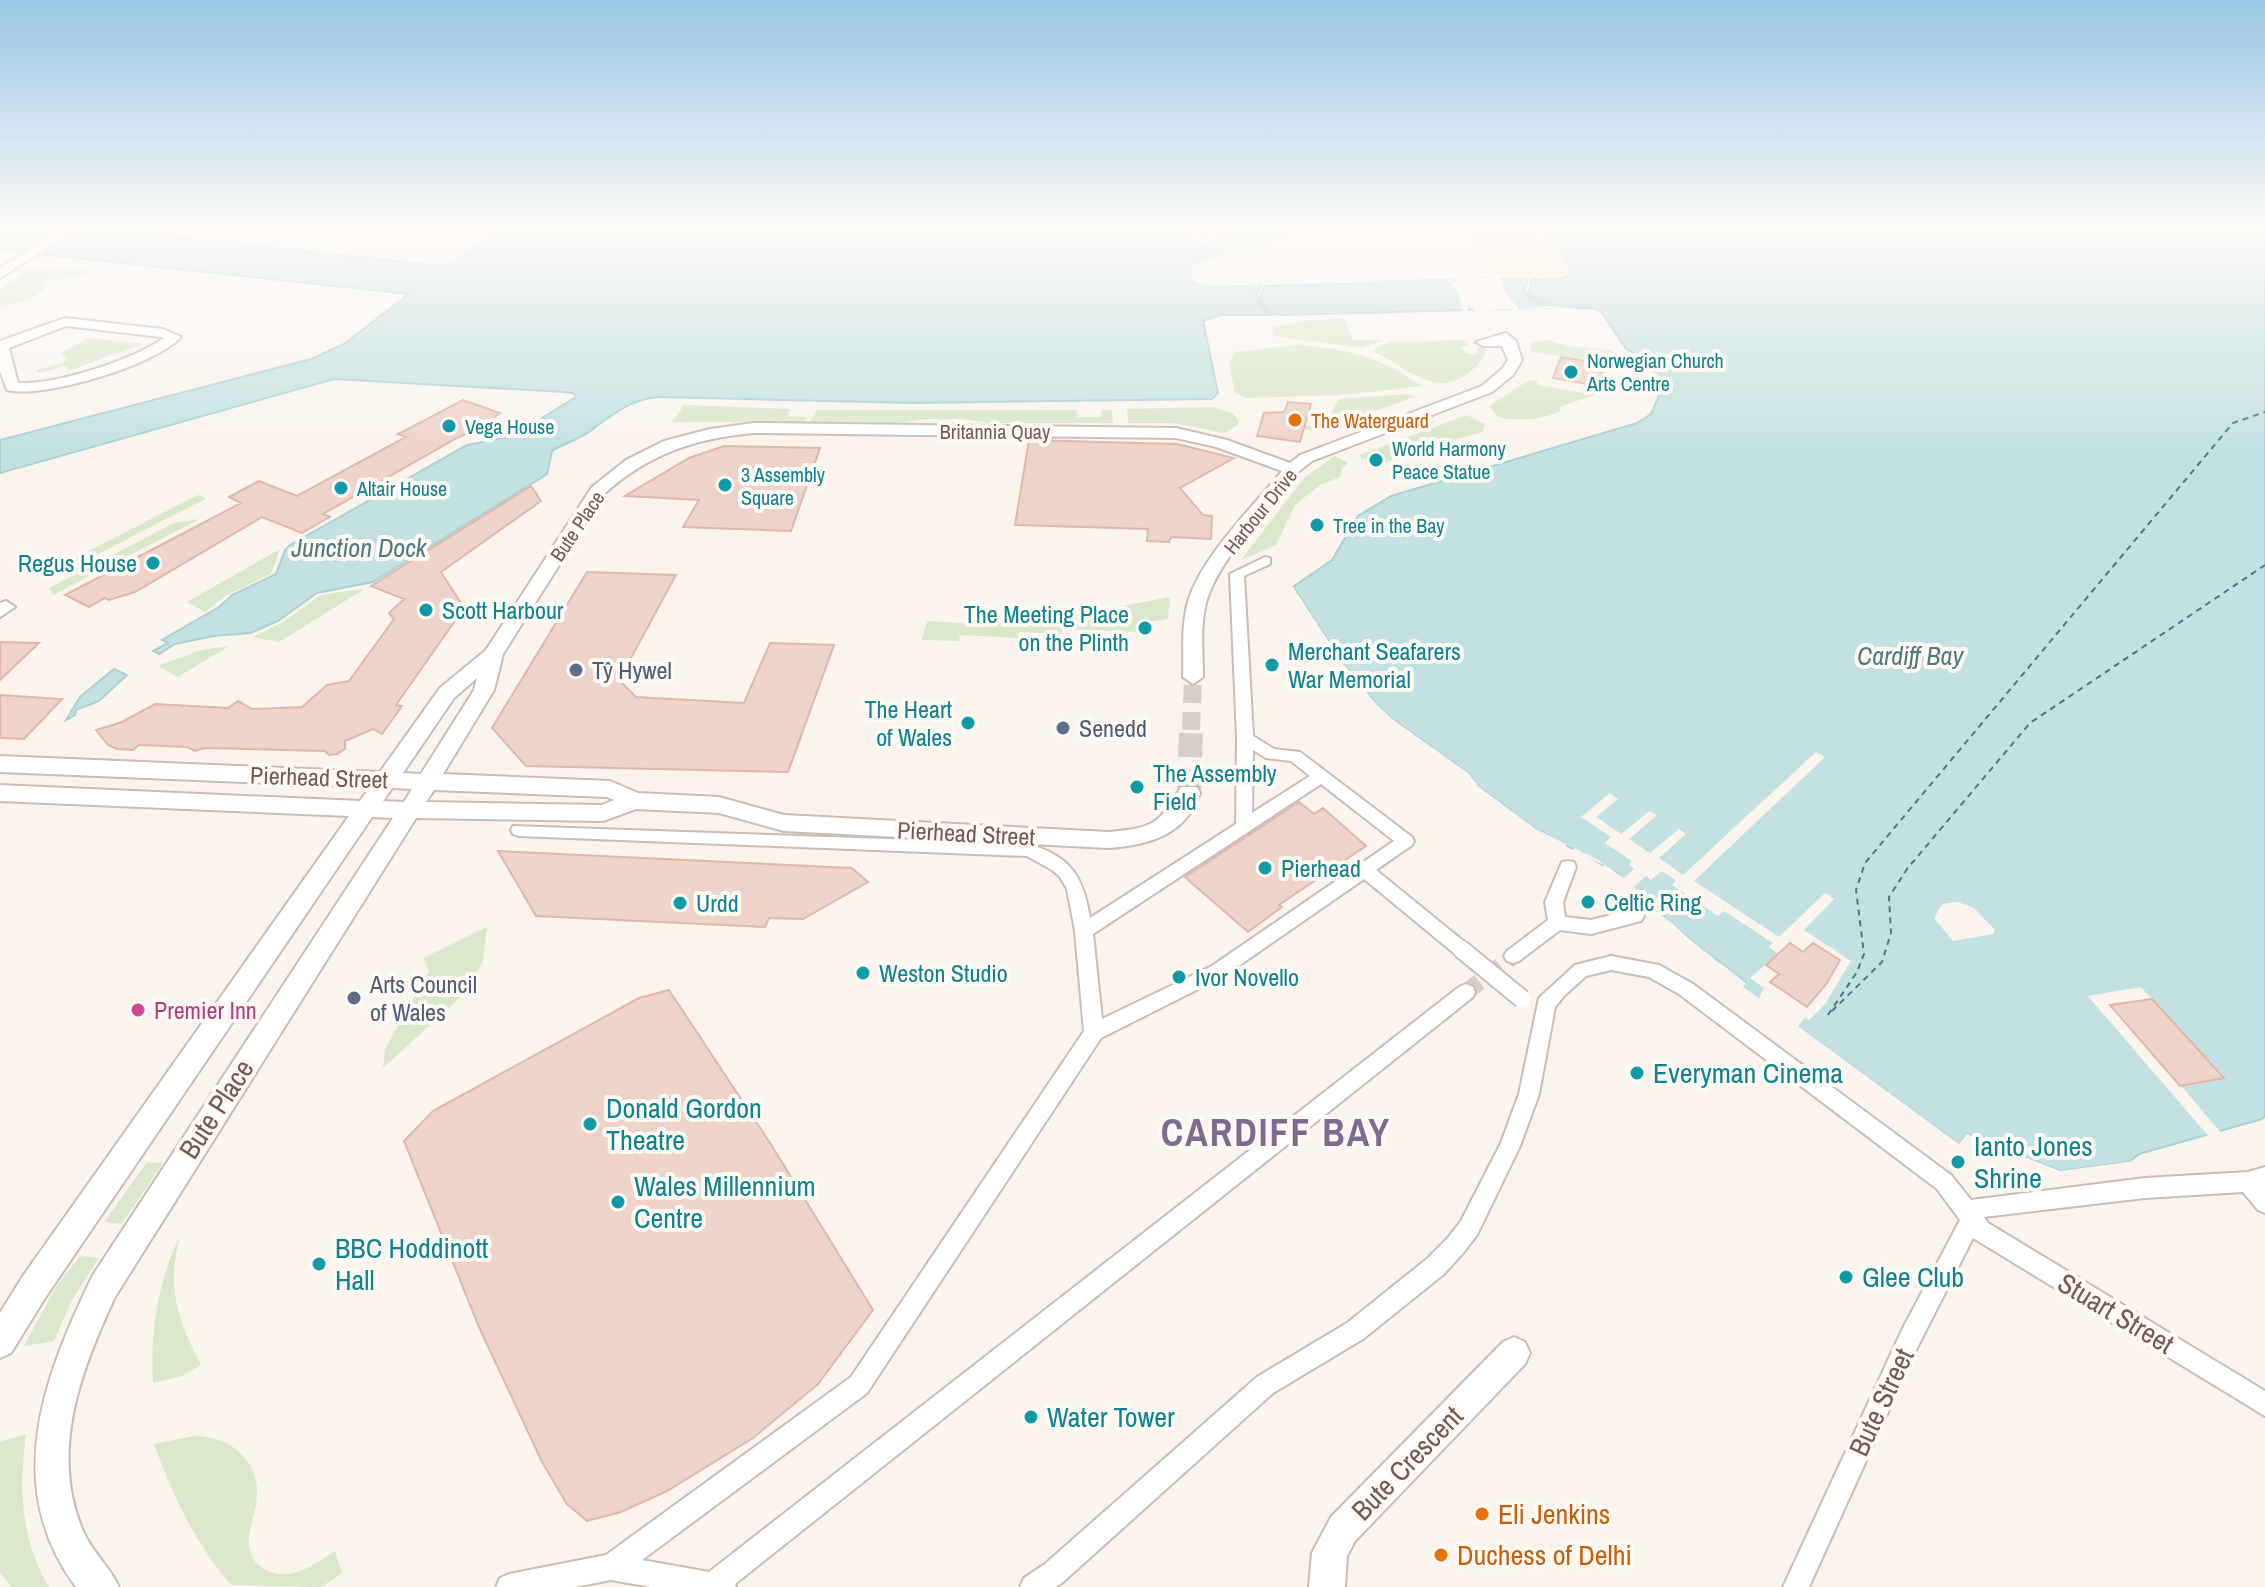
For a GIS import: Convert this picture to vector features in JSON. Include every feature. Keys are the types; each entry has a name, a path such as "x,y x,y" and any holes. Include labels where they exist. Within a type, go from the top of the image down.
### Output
{"street":[{"path":"65,322 163,333 174,337 168,344 153,350 37,389 12,387 3,373 3,345 65,322"},
{"name":"Harbour Drive","path":"1193,677 1196,605 1200,592 1217,565 1292,469 1306,458 1330,448 1487,389 1508,372 1515,360 1508,339 1483,342"},
{"name":"Britannia Quay","path":"694,437 754,428 1176,433 1221,443 1292,469"},
{"name":"Bute Place","path":"0,1342 34,1287 386,778 447,693 493,654 598,491 617,472 655,450 694,437"},
{"path":"1244,827 1245,738 1237,574 1265,561"},
{"name":"Bute Place","path":"101,1587 85,1574 63,1528 50,1484 51,1426 64,1374 82,1330 104,1286 484,690 493,654"},
{"path":"611,1567 859,1385 1094,1032 1218,971 1406,841 1295,756 1271,754 1245,738"},
{"name":"Pierhead Street","path":"0,764 610,789 635,801 719,805 784,823 1109,840 1133,839 1173,820 1183,810 1189,793"},
{"path":"1084,931 1322,776"},
{"name":"Pierhead Street","path":"0,793 365,809 603,813 635,801"},
{"path":"519,830 1029,850 1059,863 1073,878 1084,931 1094,1032"},
{"path":"1557,923 1554,902 1568,867"},
{"path":"1033,1587 1054,1573 1265,1385 1355,1331 1436,1266 1469,1228 1510,1146 1529,1094 1543,1017 1364,870"},
{"path":"1513,956 1557,923 1591,927 1635,916"},
{"name":"Stuart Street","path":"1543,1017 1546,1004 1581,970 1611,963 1653,970 1723,1014 1944,1182 1980,1230 2265,1404"},
{"path":"509,1587 611,1567 719,1586 1466,992"},
{"path":"1970,1218 1977,1208 2145,1188 2257,1180 2265,1203"},
{"name":"Bute Street","path":"1796,1587 1910,1338 1970,1218"},
{"name":"Bute Crescent","path":"1327,1587 1330,1553 1343,1529 1514,1353"}],"green space":[{"path":"0,301 21,301 0,308"},
{"path":"1345,318 1353,340 1383,340 1362,348 1274,336 1272,328 1303,321"},
{"path":"89,338 143,344 68,371 66,366 38,373 36,370 63,363 67,357 61,353"},
{"path":"1547,340 1568,346 1612,350 1620,364 1531,352 1530,343"},
{"path":"1392,342 1468,342 1467,346 1461,347 1467,354 1478,354 1477,348 1481,346 1487,350 1479,364 1467,374 1443,383 1420,378 1374,352 1376,347"},
{"path":"1295,345 1330,348 1362,356 1392,368 1422,386 1341,395 1246,398 1235,393 1229,363 1235,352"},
{"path":"1529,380 1537,381 1537,385 1582,393 1584,386 1607,391 1559,407 1560,411 1545,417 1499,418 1489,406"},
{"path":"1417,396 1318,431 1303,429 1304,426 1325,424 1339,399"},
{"path":"684,405 790,409 788,416 807,417 804,422 672,422"},
{"path":"1212,407 1232,413 1239,420 1238,425 1224,433 1174,423 1128,423 1127,409"},
{"path":"817,410 1077,410 1077,417 1101,417 1102,410 1112,410 1113,423 986,423 963,419 899,423 810,422"},
{"path":"1467,415 1485,424 1482,432 1395,456 1397,458 1387,462 1362,459 1360,455"},
{"path":"1335,456 1348,463 1342,468 1340,477 1320,485 1295,505 1276,545 1241,560 1304,478"},
{"path":"198,495 207,498 75,566 73,559"},
{"path":"200,519 53,595 49,588 174,523"},
{"path":"280,549 271,574 227,595 205,612 187,602"},
{"path":"363,590 279,642 253,637 283,622 321,595"},
{"path":"1170,597 1168,619 1148,622 1137,632 1063,629 1061,634 1019,632 1018,638 960,635 959,641 922,640 927,621 987,625 1061,618"},
{"path":"229,646 178,677 158,666 200,650"},
{"path":"487,927 483,961 465,993 383,1068 385,1049 429,971 423,958"},
{"path":"147,1162 163,1163 122,1224 104,1222"},
{"path":"180,1235 174,1271 176,1302 185,1332 201,1365 182,1376 153,1383 157,1307"},
{"path":"80,1256 99,1258 72,1300 54,1341 24,1346 57,1285"},
{"path":"26,1434 24,1513 32,1551 49,1587 11,1587 0,1572 0,1442"},
{"path":"194,1436 230,1445 240,1452 253,1471 257,1497 249,1546 259,1565 270,1572 290,1574 309,1567 335,1551 342,1573 321,1587 231,1585 206,1553 186,1518 154,1444"}],"water":[{"name":"Junction Dock","path":"400,301 1254,301 1271,315 1220,315 1203,321 1218,393 1212,399 913,403 659,397 637,402 552,451 547,474 373,582 317,593 278,621 251,633 213,636 175,644 159,654 153,651 168,643 162,640 219,607 232,595 276,574 290,545 467,445 513,436 576,397 573,393 564,392 334,379 0,473 0,440 311,359 344,344"},
{"path":"1258,301 1537,301 1549,308 1284,315 1273,314"},
{"name":"Cardiff Bay","path":"1542,301 2265,301 2265,1116 2262,1119 2139,1154 2129,1162 2060,1171 1968,1134 1959,1144 1797,1026 1798,1013 1791,1021 1742,987 1746,982 1688,938 1618,873 1536,829 1377,705 1345,666 1293,587 1332,560 1358,516 1391,496 1637,423 1651,414 1659,396 1659,383 1649,361 1626,349 1597,309 1550,306"},
{"path":"114,669 127,675 99,701 76,710 75,715 66,720 80,697"}],"pier":[{"path":"1460,301 1513,301 1519,309 1573,307 1521,310 1523,313 1510,309 1475,311 1468,304 1467,313 1463,313"},
{"path":"1291,584 1345,666 1377,705 1468,773 1479,787 1536,829 1567,844 1565,847 1536,830 1534,832 1476,790 1465,776 1374,708 1341,668 1290,589"},
{"path":"1816,752 1825,757 1694,881 1779,937 1825,893 1834,899 1804,930 1851,961 1825,1004 1798,1026 1959,1144 1967,1134 2060,1171 2135,1161 2129,1166 2060,1175 1969,1138 1957,1147 1795,1029 1794,1024 1789,1025 1740,990 1740,978 1746,983 1743,987 1759,998 1764,988 1750,978 1778,954 1769,947 1773,943 1724,911 1718,916 1672,885 1676,880 1661,871 1651,880 1646,876 1634,887 1648,900 1603,868 1604,865 1572,851 1574,848 1598,860 1624,878 1634,869 1629,865 1632,861 1605,843 1611,837 1581,817 1610,793 1618,799 1596,817 1621,834 1650,811 1657,815 1629,839 1650,853 1679,829 1686,834 1659,858 1683,875"},
{"path":"1958,902 1974,908 1995,930 1993,934 1953,941 1934,918 1942,904"},
{"path":"1663,915 1715,959 1712,961 1702,953 1704,951 1686,941"},
{"path":"2141,987 2224,1078 2181,1086 2223,1135 2211,1139 2088,996"}],"building":[{"name":"Norwegian Church Arts Centre","path":"1561,357 1585,361 1632,392 1553,378"},
{"path":"463,400 500,413 483,426 323,514 330,517 302,533 262,517 135,592 109,600 105,598 89,607 65,595 241,503 229,497 259,481 297,496 406,437 398,434"},
{"name":"The Waterguard","path":"1288,402 1311,404 1300,442 1257,436 1264,413 1284,412"},
{"path":"1029,440 1177,444 1234,458 1180,488 1203,515 1212,516 1211,539 1171,537 1169,542 1147,541 1148,529 1015,525"},
{"name":"3 Assembly Square","path":"724,446 820,448 791,531 683,527 699,500 625,496 689,458"},
{"name":"Scott Harbour","path":"531,486 541,501 441,572 464,608 396,705 402,706 382,734 373,729 345,741 345,749 329,755 325,751 205,748 195,751 187,747 139,745 133,750 117,749 108,745 96,730 122,722 155,704 228,708 238,701 252,709 302,707 327,685 349,681 394,619 389,613 404,599 371,586"},
{"name":"Tŷ Hywel","path":"587,572 676,575 619,680 636,697 744,703 770,643 834,645 788,772 526,766 492,728"},
{"path":"0,642 39,643 0,680"},
{"path":"0,695 62,699 24,739 0,738"},
{"name":"Pierhead","path":"1299,802 1314,814 1323,808 1366,846 1279,905 1282,907 1248,932 1185,877"},
{"name":"Urdd","path":"498,851 852,868 868,882 803,919 769,918 765,927 536,916"},
{"path":"1790,943 1803,952 1813,943 1840,960 1827,983 1807,1007 1770,982 1779,974 1766,965"},
{"name":"Wales Millennium Centre","path":"669,990 772,1146 873,1310 818,1384 753,1438 667,1491 621,1512 587,1521 567,1504 542,1462 479,1327 404,1141 433,1111 639,998"},
{"path":"2152,999 2224,1078 2180,1086 2110,1005"}],"ferry route":[{"path":"1828,1015 1857,972 1864,954 1856,890 1865,863 2233,423 2265,412"},
{"path":"1832,1011 1882,962 1891,933 1889,897 1907,869 2030,723 2265,565"}],"tunnel":[{"path":"1191,730 1193,677"},
{"path":"1189,793 1191,728"},
{"path":"1466,992 1513,956"}],"place":[{"name":"Norwegian Church Arts Centre","path":"1571,372"},
{"name":"The Waterguard","path":"1295,420"},
{"name":"Vega House","path":"449,426"},
{"name":"World Harmony Peace Statue","path":"1376,460"},
{"name":"3 Assembly Square","path":"725,485"},
{"name":"Altair House","path":"341,488"},
{"name":"Tree in the Bay","path":"1317,525"},
{"name":"Regus House","path":"153,563"},
{"name":"Scott Harbour","path":"426,610"},
{"name":"The Meeting Place on the Plinth","path":"1145,628"},
{"name":"Merchant Seafarers War Memorial","path":"1272,665"},
{"name":"Tŷ Hywel","path":"576,670"},
{"name":"The Heart of Wales","path":"968,723"},
{"name":"Senedd","path":"1063,728"},
{"name":"The Assembly Field","path":"1137,787"},
{"name":"Pierhead","path":"1265,868"},
{"name":"Celtic Ring","path":"1588,902"},
{"name":"Urdd","path":"680,903"},
{"name":"Weston Studio","path":"863,973"},
{"name":"Ivor Novello","path":"1179,977"},
{"name":"Arts Council of Wales","path":"354,998"},
{"name":"Premier Inn","path":"138,1010"},
{"name":"Everyman Cinema","path":"1637,1073"},
{"name":"Donald Gordon Theatre","path":"590,1124"},
{"name":"Ianto Jones Shrine","path":"1958,1162"},
{"name":"Wales Millennium Centre","path":"618,1202"},
{"name":"BBC Hoddinott Hall","path":"319,1264"},
{"name":"Glee Club","path":"1846,1277"},
{"name":"Water Tower","path":"1031,1417"},
{"name":"Eli Jenkins","path":"1482,1514"},
{"name":"Duchess of Delhi","path":"1441,1555"}],"district":[{"name":"CARDIFF BAY","path":"1276,1132"}]}
